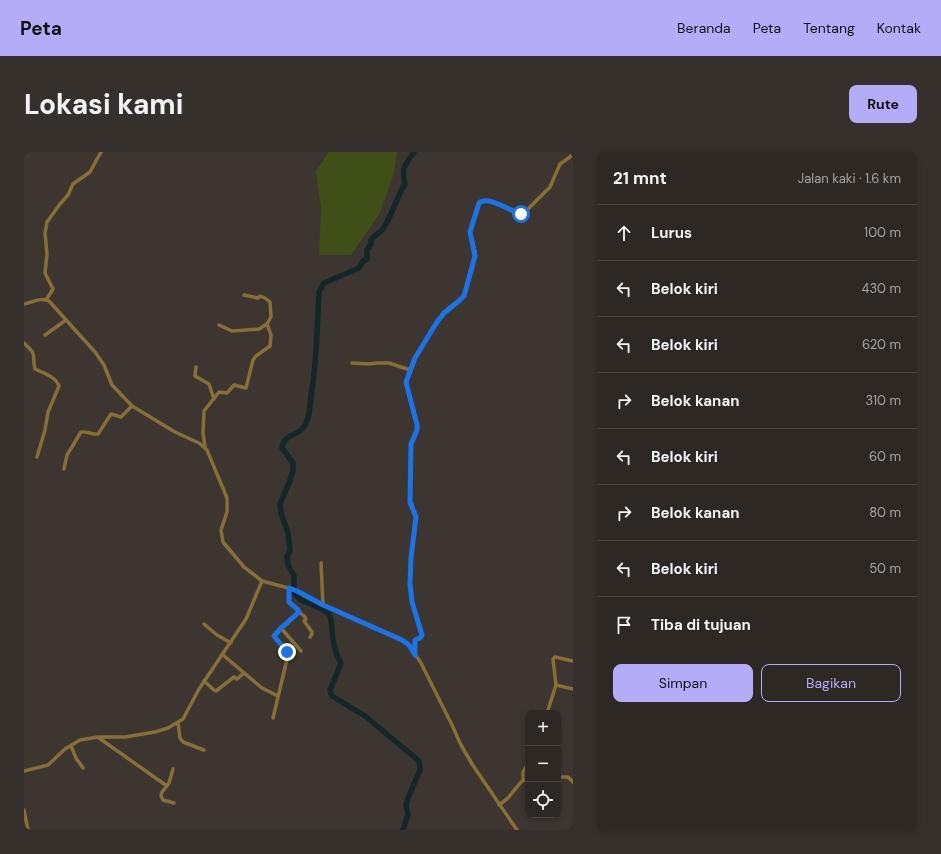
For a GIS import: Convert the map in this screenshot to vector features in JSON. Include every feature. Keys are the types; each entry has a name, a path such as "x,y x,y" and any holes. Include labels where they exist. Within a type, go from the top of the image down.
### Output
{"street":[{"path":"46,300 53,289 44,273 47,254 45,233 47,222 68,195 73,184 90,172 102,152"},
{"path":"415,655 415,640 420,638 422,635 413,609 411,595 411,558 416,517 410,502 411,444 418,428 406,382 422,345 437,322 444,313 464,296 475,256 470,232 479,203 485,200 516,212 524,213 548,190 560,164 570,158 573,152"},
{"path":"219,325 232,331 259,329 267,324 271,317 270,302 260,296 258,298 244,295"},
{"path":"24,304 38,299 46,300 95,352 104,365 112,385 132,406 175,432 205,447 209,453 227,498 227,512 221,530 223,542 244,566 262,581 297,591 323,605 402,640 409,645 452,725 461,745 499,805 517,830"},
{"path":"45,335 66,320"},
{"path":"205,447 204,412 219,392 227,394 234,385 246,388 253,360 270,346 271,335 267,324"},
{"path":"24,343 33,352 35,369 51,377 58,383 59,386 48,412 37,457"},
{"path":"352,363 389,363 410,370"},
{"path":"196,367 195,376 209,384 214,399"},
{"path":"64,469 67,455 81,432 85,431 98,434 111,414 121,417 132,406"},
{"path":"321,562 323,605"},
{"path":"24,771 30,768 48,765 80,740 98,737 120,738 168,728 178,723 185,717 204,680 223,655 246,618 262,581"},
{"path":"290,588 289,602 305,616 306,619 304,621 312,632 310,637"},
{"path":"273,718 288,655 274,636 299,612"},
{"path":"204,624 230,643"},
{"path":"281,628 301,651"},
{"path":"223,655 262,688 278,696"},
{"path":"548,710 556,685 552,661 553,658 557,657 573,661"},
{"path":"204,680 216,691 230,679 237,679 244,674"},
{"path":"556,685 573,689"},
{"path":"178,723 180,738 183,742 204,750"},
{"path":"98,737 167,786"},
{"path":"71,746 76,758 83,768"},
{"path":"173,769 167,786 162,792 161,798 174,803"},
{"path":"499,805 508,798 523,780 525,770"},
{"path":"561,776 568,777 573,782"},
{"path":"24,810 28,830"}],"green space":[{"path":"329,152 397,152 393,176 380,213 351,255 319,255 321,208 316,171"}],"waterway":[{"path":"403,830 408,814 406,805 420,770 419,761 365,716 332,696 330,690 341,663 333,641 331,620 329,614 322,609 301,600 294,593 294,576 288,565 287,557 290,550 288,533 281,513 280,504 293,471 293,463 282,448 286,439 301,430 309,415 316,357 319,292 324,283 359,268 363,261 367,259 367,250 371,244 371,240 383,229 405,184 403,174 404,170 414,152"}],"route":[{"path":"287,652 274,638 274,636 275,633 299,612 289,602 289,588 406,642 415,655 415,640 420,638 422,635 413,609 410,584 413,533 416,517 410,502 410,459 412,440 418,428 406,385 406,379 422,345 441,316 464,296 475,256 470,232 479,203 485,200 493,202 521,214"}]}
